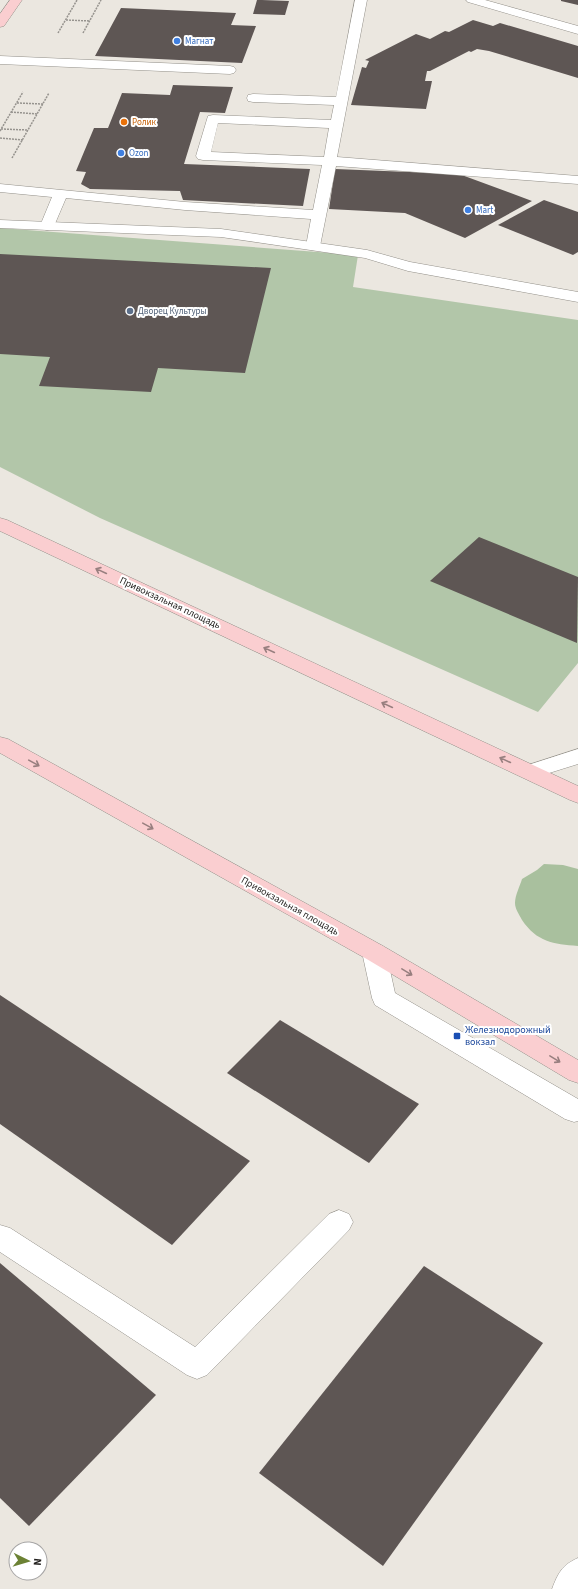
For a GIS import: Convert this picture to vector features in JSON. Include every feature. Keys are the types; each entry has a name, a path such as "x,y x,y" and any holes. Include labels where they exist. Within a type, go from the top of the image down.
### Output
{"street":[{"path":"0,23 16,0"},
{"path":"313,246 361,0"},
{"path":"472,0 578,30"},
{"path":"0,60 230,70"},
{"path":"253,98 341,101"},
{"path":"336,124 213,119 203,156 329,161 578,180"},
{"path":"0,188 185,206 319,215"},
{"path":"46,226 61,193"},
{"path":"0,224 221,233 367,254 408,266 578,297"},
{"name":"Привокзальная площадь","path":"0,524 578,795"},
{"name":"Привокзальная площадь","path":"0,744 374,952 578,1073"},
{"path":"530,772 578,756"},
{"path":"374,952 384,998 574,1111 578,1110"},
{"path":"1,1239 197,1365 339,1222"},
{"path":"568,1589 578,1574"}],"path":[{"path":"77,0 66,20 90,21"},
{"path":"12,160 101,0"},
{"path":"17,103 43,104"},
{"path":"11,112 38,114"},
{"path":"1,129 28,130"},
{"path":"0,138 23,140"}],"green space":[{"path":"0,228 358,255 353,287 578,320 578,663 538,712 100,518 0,467"},
{"path":"544,864 563,865 578,869 578,946 553,943 540,937 534,933 522,920 516,909 515,900 522,879"}],"building":[{"path":"257,0 289,1 285,15 253,14"},
{"path":"561,0 578,0 578,5 561,1"},
{"name":"Магнат","path":"121,8 236,13 231,25 256,26 242,63 95,56"},
{"path":"473,20 493,26 500,23 578,46 578,78 489,51 477,49 471,52 469,51 430,71 427,71 425,81 432,81 426,109 351,105 362,67 366,68 369,61 365,60 416,34 430,39 445,31 449,32"},
{"path":"173,85 233,87 225,113 200,112 184,164 310,169 303,206 183,200 180,191 90,189 81,184 86,172 76,171 94,128 108,128 122,93 170,95"},
{"path":"335,169 459,174 532,201 465,238 405,213 329,209"},
{"path":"544,200 578,212 578,252 573,255 498,225"},
{"name":"Дворец Культуры","path":"0,254 271,268 245,373 158,368 151,392 39,386 50,357 0,354"},
{"path":"479,537 578,577 577,643 430,581"},
{"path":"0,995 250,1161 172,1245 0,1124"},
{"path":"280,1020 419,1104 369,1163 227,1073"},
{"path":"0,1263 156,1395 29,1526 0,1498"},
{"path":"424,1266 543,1343 383,1566 259,1473"}],"place":[{"name":"Магнат","path":"177,41"},
{"name":"Ролик","path":"124,122"},
{"name":"Ozon","path":"121,153"},
{"name":"Mart","path":"468,210"},
{"name":"Дворец Культуры","path":"130,311"},
{"name":"Железнодорожный вокзал","path":"457,1036"}]}
